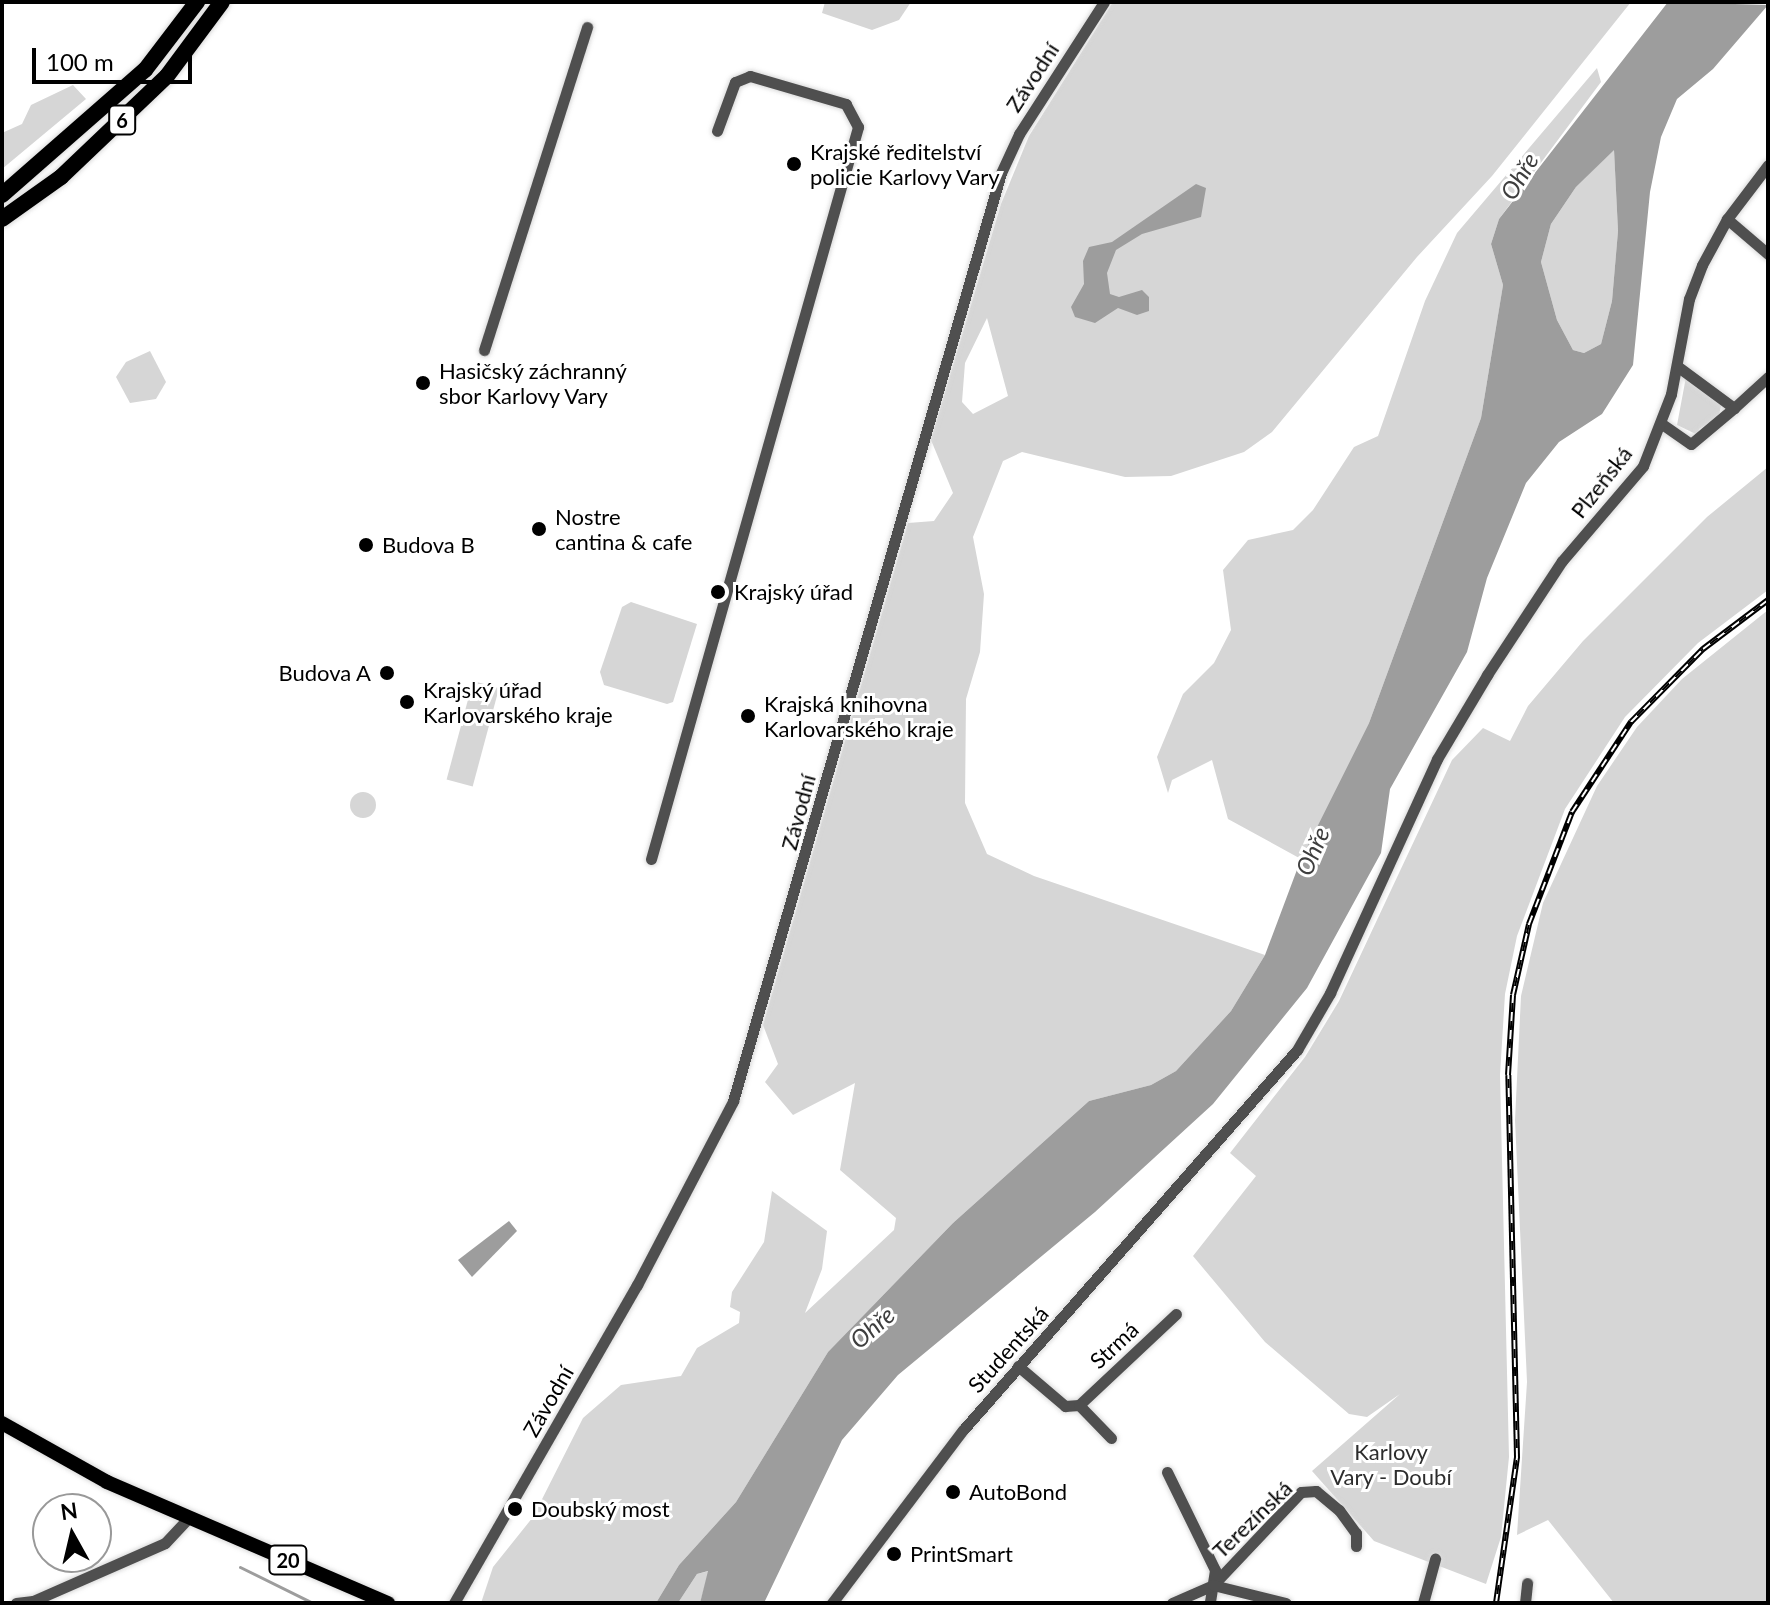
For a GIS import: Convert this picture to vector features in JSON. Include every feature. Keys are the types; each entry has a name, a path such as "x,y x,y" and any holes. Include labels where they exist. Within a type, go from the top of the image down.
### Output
{"highway":[{"name":"6","path":"2,195 145,70 197,2"},
{"name":"6","path":"2,219 61,177 167,76 222,2"}],"main road":[{"name":"20","path":"2,1423 94,1476 388,1603"}],"street":[{"name":"Závodní","path":"454,1603 637,1285 733,1101 1001,173 1019,134 1104,2"},
{"path":"484,350 587,27"},
{"path":"651,859 857,118 846,104 750,76 735,82 717,131"},
{"name":"Plzeňská","path":"1227,1132 1297,1050 1330,993 1437,759 1562,561 1638,476 1662,424 1677,366 1689,299 1727,219 1768,165"},
{"path":"1727,219 1768,254"},
{"path":"1677,366 1734,408"},
{"path":"1662,424 1691,444 1768,377"},
{"name":"Studentská","path":"832,1603 1018,1366 1227,1132"},
{"name":"Strmá","path":"1079,1405 1176,1314"},
{"path":"1018,1366 1065,1406 1079,1405 1111,1438"},
{"path":"1167,1472 1215,1570 1213,1585"},
{"name":"Terezínská","path":"1210,1603 1213,1585 1301,1492 1316,1491 1339,1510 1356,1533 1356,1546"},
{"path":"16,1603 33,1601 165,1543 188,1518"},
{"path":"1423,1603 1435,1559"},
{"path":"1525,1603 1527,1583"},
{"path":"1172,1603 1213,1585 1286,1603"}],"green space":[{"path":"825,2 911,2 899,20 872,30 822,13"},
{"path":"1113,2 1631,2 1492,176 1417,257 1272,432 1244,452 1171,476 1125,477 1022,452 1003,461 973,537 984,594 980,652 966,699 965,803 987,854 1034,876 1265,955 1231,1011 1176,1071 1151,1085 1089,1101 953,1223 828,1352 736,1502 679,1565 656,1603 481,1603 493,1567 533,1517 583,1418 621,1385 681,1376 697,1348 739,1323 740,1312 730,1307 732,1292 764,1242 772,1191 827,1231 822,1269 805,1313 894,1230 896,1218 840,1170 855,1083 793,1115 765,1082 778,1064 763,1025 908,523 934,521 953,493 931,440 1001,204 1029,136","holes":["987,318 1008,396 973,414 962,402 965,363"]},
{"path":"1597,68 1601,82 1499,219 1491,244 1503,285 1481,418 1369,723 1301,859 1228,819 1212,760 1172,780 1168,793 1157,757 1183,694 1214,663 1231,630 1223,570 1248,540 1293,530 1313,510 1354,447 1378,436 1425,301 1457,233"},
{"path":"73,85 86,99 2,169 2,133 22,124 31,105"},
{"path":"1614,149 1618,231 1612,301 1601,344 1584,353 1573,350 1557,320 1541,262 1551,224 1576,187"},
{"path":"150,351 166,382 156,399 130,403 116,377 126,362"},
{"path":"1686,377 1722,403 1718,418 1699,429 1698,435 1677,425"},
{"name":"Karlovy Vary - Doubí","path":"1768,467 1768,590 1698,643 1625,717 1565,809 1517,936 1505,994 1500,1075 1509,1457 1501,1537 1486,1584 1374,1541 1312,1471 1400,1394 1367,1417 1349,1414 1265,1342 1193,1256 1256,1176 1230,1153 1305,1057 1339,1001 1452,760 1483,728 1510,741 1528,706 1583,641 1707,517"},
{"path":"631,602 697,624 673,702 667,704 604,685 600,672 622,607"},
{"path":"1768,610 1768,1603 1614,1603 1548,1520 1517,1535 1527,1382 1515,1120 1521,996 1543,903 1597,786 1637,727 1682,679"},
{"path":"473,681 499,688 473,787 447,780"},
{"path":"363,792 372,796 376,805 372,814 363,818 354,814 350,805 354,796"},
{"path":"709,1571 700,1603 678,1603 697,1574"}],"water":[{"name":"Ohře","path":"1668,2 1768,5 1713,69 1677,99 1661,137 1650,192 1633,365 1602,414 1559,442 1526,483 1487,578 1467,652 1390,789 1381,853 1307,988 1213,1104 1095,1212 898,1375 842,1440 764,1603 700,1603 708,1571 697,1574 678,1603 656,1603 679,1565 736,1502 828,1352 953,1223 1089,1101 1151,1085 1176,1071 1231,1011 1265,955 1301,859 1369,723 1481,418 1503,285 1491,244 1499,219","holes":["1614,150 1618,231 1612,301 1601,344 1584,353 1573,350 1557,320 1541,262 1551,224 1576,187"]},
{"path":"1196,184 1206,188 1201,217 1142,234 1116,250 1107,273 1110,294 1119,297 1142,290 1149,297 1149,311 1137,315 1118,308 1095,323 1075,317 1071,307 1084,284 1083,261 1089,247 1112,242"},
{"path":"509,1221 517,1231 472,1277 458,1260"}],"waterway":[{"path":"240,1567 313,1603"}],"railway":[{"path":"1496,1603 1517,1457 1508,1075 1513,995 1529,924 1572,812 1631,722 1703,649 1768,600"}],"place":[{"name":"Krajské ředitelství policie Karlovy Vary","path":"794,164"},
{"name":"Hasičský záchranný sbor Karlovy Vary","path":"423,383"},
{"name":"Nostre cantina & cafe","path":"539,529"},
{"name":"Budova B","path":"366,545"},
{"name":"Krajský úřad","path":"718,592"},
{"name":"Budova A","path":"387,673"},
{"name":"Krajský úřad Karlovarského kraje","path":"407,702"},
{"name":"Krajská knihovna Karlovarského kraje","path":"748,716"},
{"name":"AutoBond","path":"953,1492"},
{"name":"Doubský most","path":"515,1509"},
{"name":"PrintSmart","path":"894,1554"}]}
